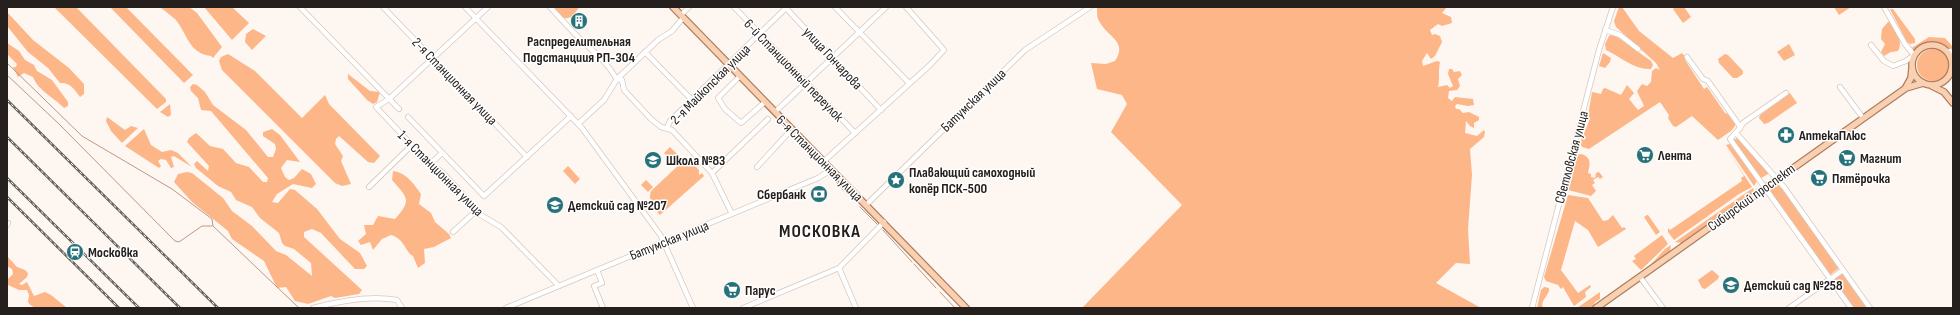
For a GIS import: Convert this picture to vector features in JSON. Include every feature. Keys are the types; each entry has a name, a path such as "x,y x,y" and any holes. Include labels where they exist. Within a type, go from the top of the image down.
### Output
{"main road":[{"name":"6-я Станционная улица","path":"673,7 823,162 884,222 966,308"},
{"path":"1906,88 1911,78 1914,55 1918,50 1929,45 1941,47 1950,52 1953,63 1950,74 1946,80 1932,86"},
{"path":"1912,70 1917,78 1923,83 1941,90 1953,103"},
{"path":"1946,80 1946,90 1948,96"},
{"name":"Сибирский проспект","path":"1596,308 1906,88 1923,83"}],"street":[{"name":"1-я Станционная улица","path":"300,7 399,109"},
{"name":"2-я Станционная улица","path":"383,7 527,157"},
{"path":"465,7 572,116 652,222 664,242 693,308"},
{"path":"389,99 488,7"},
{"path":"550,7 580,39 599,55 617,79 622,80 624,90 656,124 668,128 712,173 732,214"},
{"path":"578,124 604,100 617,79 658,40 672,31 689,7"},
{"name":"6-й Станционный переулок","path":"734,7 855,133"},
{"name":"2-я Майкопская улица","path":"668,128 670,121 691,99 760,35 786,7"},
{"name":"улица Гончарова","path":"786,7 881,110"},
{"path":"835,7 909,83"},
{"path":"775,112 886,7"},
{"path":"823,162 930,65 944,50 906,7"},
{"name":"Батумская улица","path":"866,205 1025,50 1090,7"},
{"name":"Светловская улица","path":"1532,308 1605,30 1613,7"},
{"path":"1871,45 1884,60 1893,66 1906,62 1914,55 1904,44 1884,7"},
{"path":"1605,30 1620,35 1638,48"},
{"path":"645,52 691,99"},
{"path":"1687,57 1703,79 1708,81 1740,128"},
{"path":"740,76 718,98 725,110 741,123 765,102"},
{"path":"1840,87 1863,118"},
{"path":"1786,93 1743,123 1736,134 1730,139 1851,308"},
{"name":"1-я Станционная улица","path":"389,99 376,107 430,164 442,172 471,203 479,214 501,227 558,286"},
{"path":"527,157 572,116"},
{"name":"1-я Станционная улица","path":"408,117 484,196 527,157"},
{"path":"712,173 768,119"},
{"path":"757,167 792,130"},
{"path":"1736,134 1778,178 1870,308"},
{"path":"369,187 412,145"},
{"path":"430,164 442,153"},
{"name":"Батумская улица","path":"506,308 517,306 558,286 818,178 831,170"},
{"path":"454,232 476,211"},
{"path":"743,308 839,268 884,222"},
{"path":"839,268 856,308"},
{"path":"597,270 602,283 594,286 603,308"},
{"path":"1789,308 1843,270"},
{"path":"1640,277 1663,308"},
{"path":"313,308 386,298 397,300 402,308"}],"shaded area":[{"path":"54,7 76,7 166,99 166,102 157,109"},
{"path":"110,7 126,7 193,75 184,83"},
{"path":"160,7 189,7 197,13 222,47 213,58 198,51 189,42 175,19"},
{"path":"204,7 232,7 249,23 232,40"},
{"path":"552,7 579,7 572,16 566,18 559,15"},
{"path":"1447,7 1442,13 1451,17 1452,23 1442,26 1438,24 1430,30 1432,35 1435,34 1440,36 1442,42 1435,56 1431,59 1427,53 1422,61 1423,66 1437,61 1440,62 1438,87 1447,85 1450,88 1453,86 1448,74 1449,69 1452,69 1454,72 1460,71 1462,75 1458,79 1460,86 1457,90 1449,91 1448,98 1452,101 1455,97 1473,99 1474,105 1468,106 1457,104 1455,106 1456,109 1459,109 1463,113 1469,112 1479,117 1479,120 1474,123 1474,128 1466,121 1465,133 1477,136 1484,130 1485,132 1484,137 1470,149 1472,175 1468,229 1470,264 1456,263 1436,283 1481,308 1082,308 1182,205 1111,132 1127,104 1122,95 1097,89 1091,63 1106,64 1115,61 1119,49 1118,44 1098,20 1097,8"},
{"path":"1619,7 1622,7 1639,31 1673,58 1682,53 1704,89 1707,87 1725,113 1731,115 1735,121 1735,126 1731,131 1718,140 1692,116 1676,127 1673,126 1668,118 1669,115 1660,102 1589,149 1582,147 1580,143 1589,121 1592,92 1601,94 1605,88 1621,95 1627,85 1634,93 1629,99 1638,110 1644,106 1637,91 1642,84 1647,86 1651,82 1652,71 1656,68 1660,70 1656,63 1616,27 1614,21"},
{"path":"1675,7 1684,7 1691,17 1683,23 1673,9"},
{"path":"1834,7 1851,7 1839,15"},
{"path":"1890,9 1893,9 1915,39 1915,43 1910,44 1907,42"},
{"path":"7,12 33,40 69,68 84,84 84,94 80,97 69,85 60,83 48,68 28,52 7,26"},
{"path":"1891,21 1898,36 1900,47 1898,51 1891,52 1884,56 1881,52 1885,44 1881,39 1882,29 1888,22"},
{"path":"253,29 266,36 252,50 245,42 246,34"},
{"path":"1613,34 1651,61 1653,65 1651,69 1645,69 1633,65 1606,50 1605,44 1609,36"},
{"path":"1929,37 1945,38 1953,49 1937,43 1930,43 1923,45 1914,52 1910,49"},
{"path":"7,43 19,51 25,60 34,65 37,71 52,80 68,102 68,106 64,108 47,94 39,87 33,77 24,73 18,77 13,67 16,67 17,64 7,54"},
{"path":"1789,44 1795,55 1784,61 1777,52"},
{"path":"1930,49 1936,49 1946,56 1949,65 1948,71 1942,78 1936,81 1930,81 1920,74 1917,68 1917,62 1924,52"},
{"path":"1603,53 1611,58 1610,62 1605,68 1599,66"},
{"path":"228,54 255,71 302,118 325,95 329,104 380,156 374,163 368,162 339,136 336,139 335,144 343,156 341,161 351,184 342,186 335,183 222,70 219,61 221,57"},
{"path":"1725,54 1728,55 1743,71 1743,74 1737,78 1733,78 1719,63 1718,59"},
{"path":"348,74 370,91 380,92 377,102 373,104 367,100 348,79"},
{"path":"193,84 197,85 205,92 213,105 246,130 268,157 273,157 276,149 275,144 263,136 263,132 272,129 280,135 300,162 287,160 281,168 285,177 289,180 294,178 302,169 311,174 316,184 312,188 293,184 277,194 272,202 278,203 290,189 295,190 317,209 340,239 360,253 367,266 364,269 355,269 321,233 312,229 304,232 304,237 362,290 359,294 335,298 331,296 308,304 295,301 286,287 277,288 264,261 232,239 228,231 192,202 174,182 178,174 187,172 192,173 223,198 232,211 252,226 276,251 286,255 312,276 311,263 294,249 285,246 282,243 279,233 260,218 252,207 236,200 231,192 218,186 196,168 194,164 197,161 208,171 209,166 187,142 189,138 196,133 210,146 223,149 236,163 249,167 263,182 267,182 268,178 211,111 201,110 198,98 191,91 190,87"},
{"path":"1790,93 1797,103 1768,123 1764,124 1759,118 1760,115"},
{"path":"170,104 171,115 168,117 160,112"},
{"path":"107,117 125,130 131,126 138,128 122,143 111,131 106,121"},
{"path":"144,129 151,145 162,152 171,150 178,153 192,167 174,156 171,157 174,167 171,168 166,160 161,159 158,161 161,166 159,168 125,146"},
{"path":"1737,138 1770,173 1761,178 1734,140"},
{"path":"1730,144 1757,181 1754,186 1726,145"},
{"path":"670,147 682,159 676,165 664,153"},
{"path":"1726,148 1752,187 1739,194 1674,240 1668,232 1668,228 1670,230 1742,181 1741,178 1744,176"},
{"path":"1576,155 1585,155 1589,159 1590,164 1588,173 1591,174 1591,177 1595,178 1596,173 1599,172 1603,177 1600,179 1598,177 1593,180 1595,183 1592,185 1596,191 1591,196 1568,190"},
{"path":"682,162 692,163 699,170 699,175 702,173 704,176 660,215 657,212 661,209 655,206 650,200 651,191"},
{"path":"568,166 580,179 575,184 563,171"},
{"path":"393,171 406,176 412,182 421,194 419,204 431,213 435,222 449,234 451,238 434,247 424,249 425,263 418,268 413,256 396,237 391,235 382,239 373,250 370,242 361,245 358,241 366,234 364,225 373,225 378,216 395,219 406,203 406,199 402,191 392,180"},
{"path":"646,180 653,187 648,192 641,185"},
{"path":"1779,183 1839,268 1830,275 1769,190"},
{"path":"1753,188 1754,191 1682,243 1675,242"},
{"path":"1568,195 1588,198 1603,221 1608,220 1613,215 1622,228 1624,227 1626,229 1598,247 1588,230 1575,221 1561,270 1578,293 1590,285 1591,287 1585,292 1586,297 1574,306 1563,287 1561,289 1558,285 1546,281 1544,277"},
{"path":"1647,215 1660,232 1656,235 1644,217"},
{"path":"1662,235 1668,244 1641,270 1632,261 1636,259 1634,256"},
{"path":"1671,245 1670,251 1644,272 1665,249"},
{"path":"7,256 17,267 28,273 27,277 19,284 22,285 27,282 34,296 45,292 67,308 40,309 31,305 28,302 29,295 27,290 19,290 8,285 7,280 13,274 12,269 7,266"},
{"path":"1712,270 1719,276 1718,279 1705,289 1702,288 1698,280"},
{"path":"1842,272 1867,308 1852,308 1832,279"},
{"path":"1544,287 1549,288 1549,291 1543,302 1543,308 1537,308 1541,290"},
{"path":"1600,292 1600,299 1595,302 1592,308 1577,308"}],"waterway":[{"path":"7,63 82,136 172,189 212,219 213,226 299,308"},
{"path":"7,75 59,124 175,241 179,242 202,226 212,226"},
{"path":"766,107 787,129"},
{"path":"792,134 825,171"},
{"path":"831,176 844,191"},
{"path":"860,207 878,225"},
{"path":"883,230 912,262"},
{"path":"914,264 936,288"},
{"path":"940,292 955,308"}],"railway":[{"path":"7,100 218,308"},
{"path":"7,137 180,308"},
{"path":"7,178 139,308"},
{"path":"7,197 119,308"}],"place":[{"name":"Распределительная Подстанциия РП-304","path":"579,21"},
{"name":"АптекаПлюс","path":"1786,135"},
{"name":"Лента","path":"1645,155"},
{"name":"Магнит","path":"1847,158"},
{"name":"Школа №83","path":"653,160"},
{"name":"Пятёрочка","path":"1819,178"},
{"name":"Плавающий самоходный копёр ПСК-500","path":"896,180"},
{"name":"Сбербанк","path":"819,194"},
{"name":"Детский сад №207","path":"555,205"},
{"name":"Московка","path":"75,252"},
{"name":"Детский сад №258","path":"1731,285"},
{"name":"Парус","path":"732,290"}],"district":[{"name":"МОСКОВКА","path":"820,231"}]}
